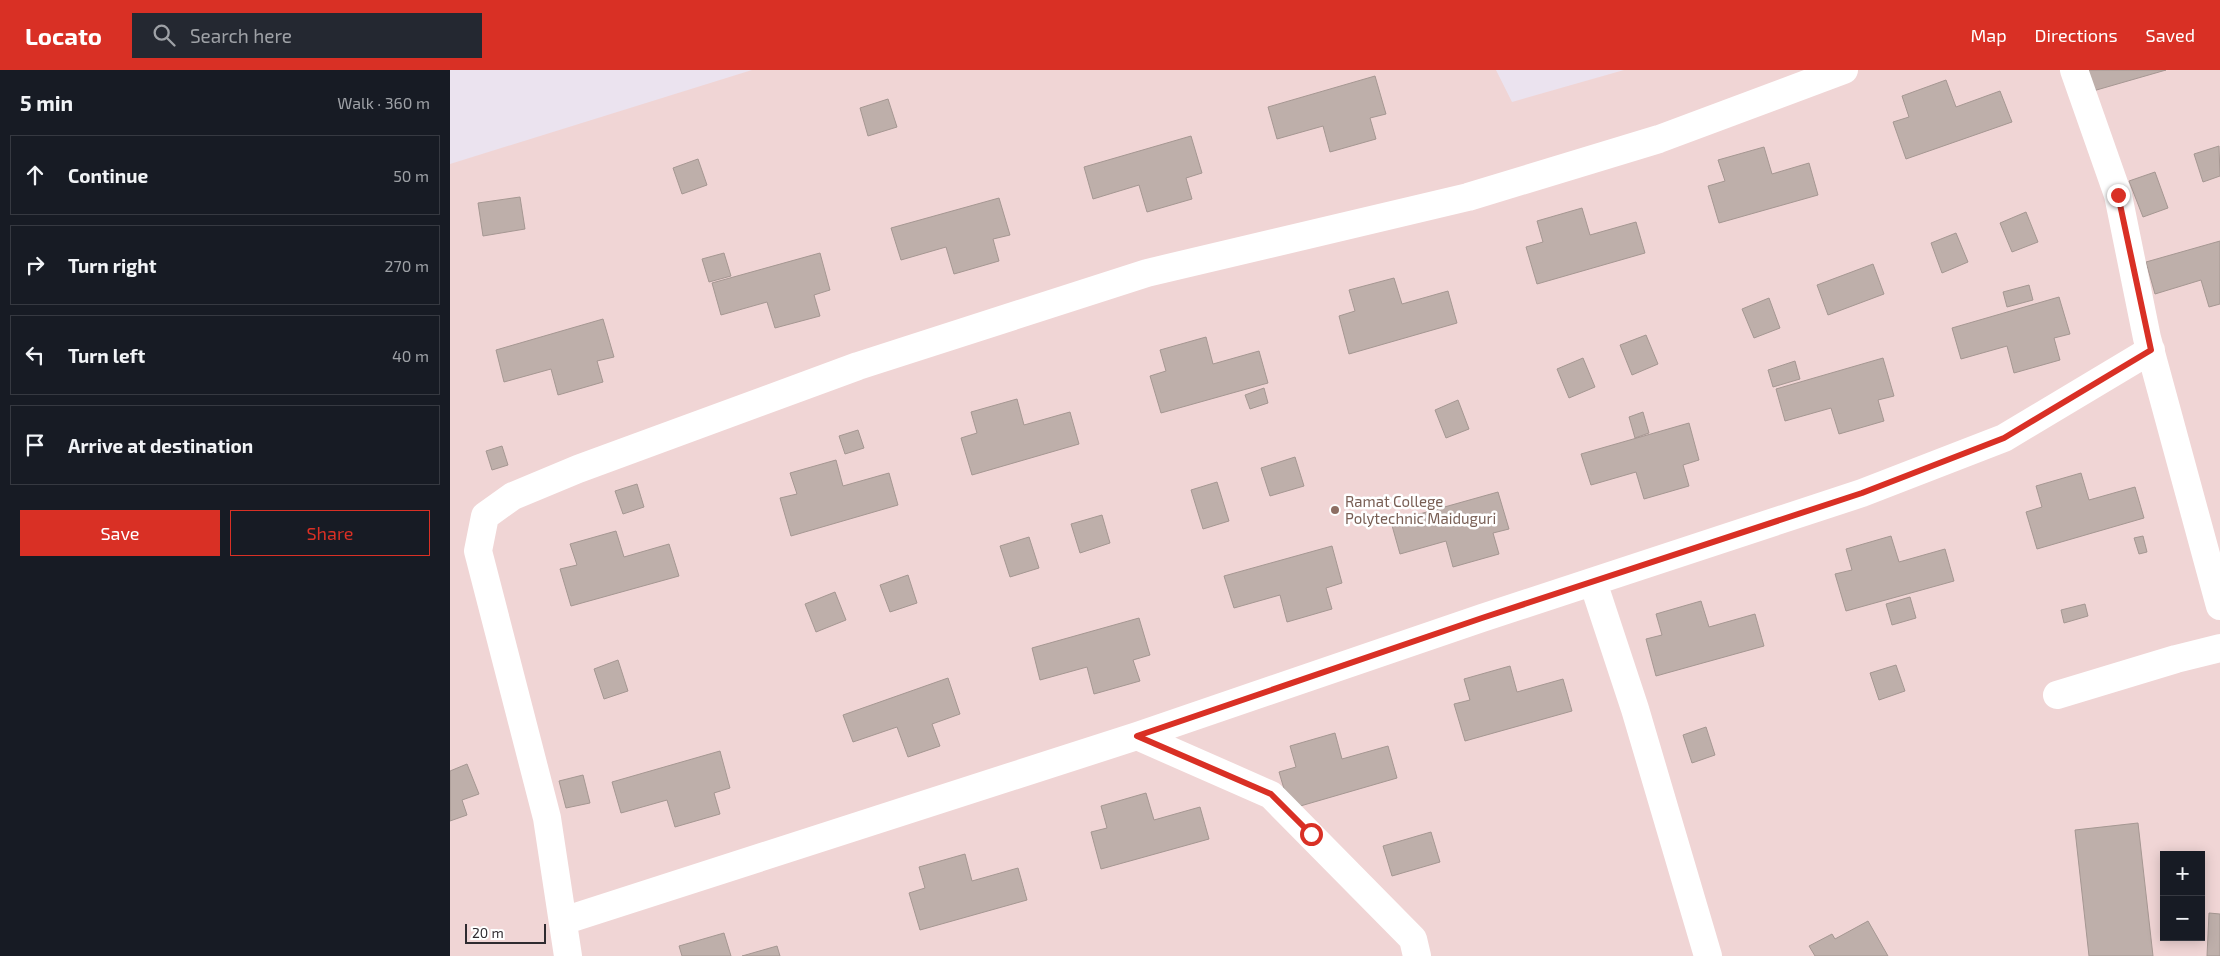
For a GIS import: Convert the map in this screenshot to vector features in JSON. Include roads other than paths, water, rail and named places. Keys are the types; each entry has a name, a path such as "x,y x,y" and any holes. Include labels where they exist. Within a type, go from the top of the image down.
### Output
{"street":[{"path":"568,956 547,818 478,551 485,516 513,496 578,469 858,366 1147,273 1468,197 1659,139 1844,70"},
{"path":"2074,70 2118,195 2151,350 2220,606"},
{"path":"563,922 1137,736 1862,493 2004,438 2151,350"},
{"path":"1593,582 1635,709 1708,956"},
{"path":"2057,695 2176,659 2220,648"},
{"path":"1137,736 1271,794 1413,939 1417,956"}],"place":[{"name":"Ramat College Polytechnic Maiduguri","path":"1335,510"}]}
